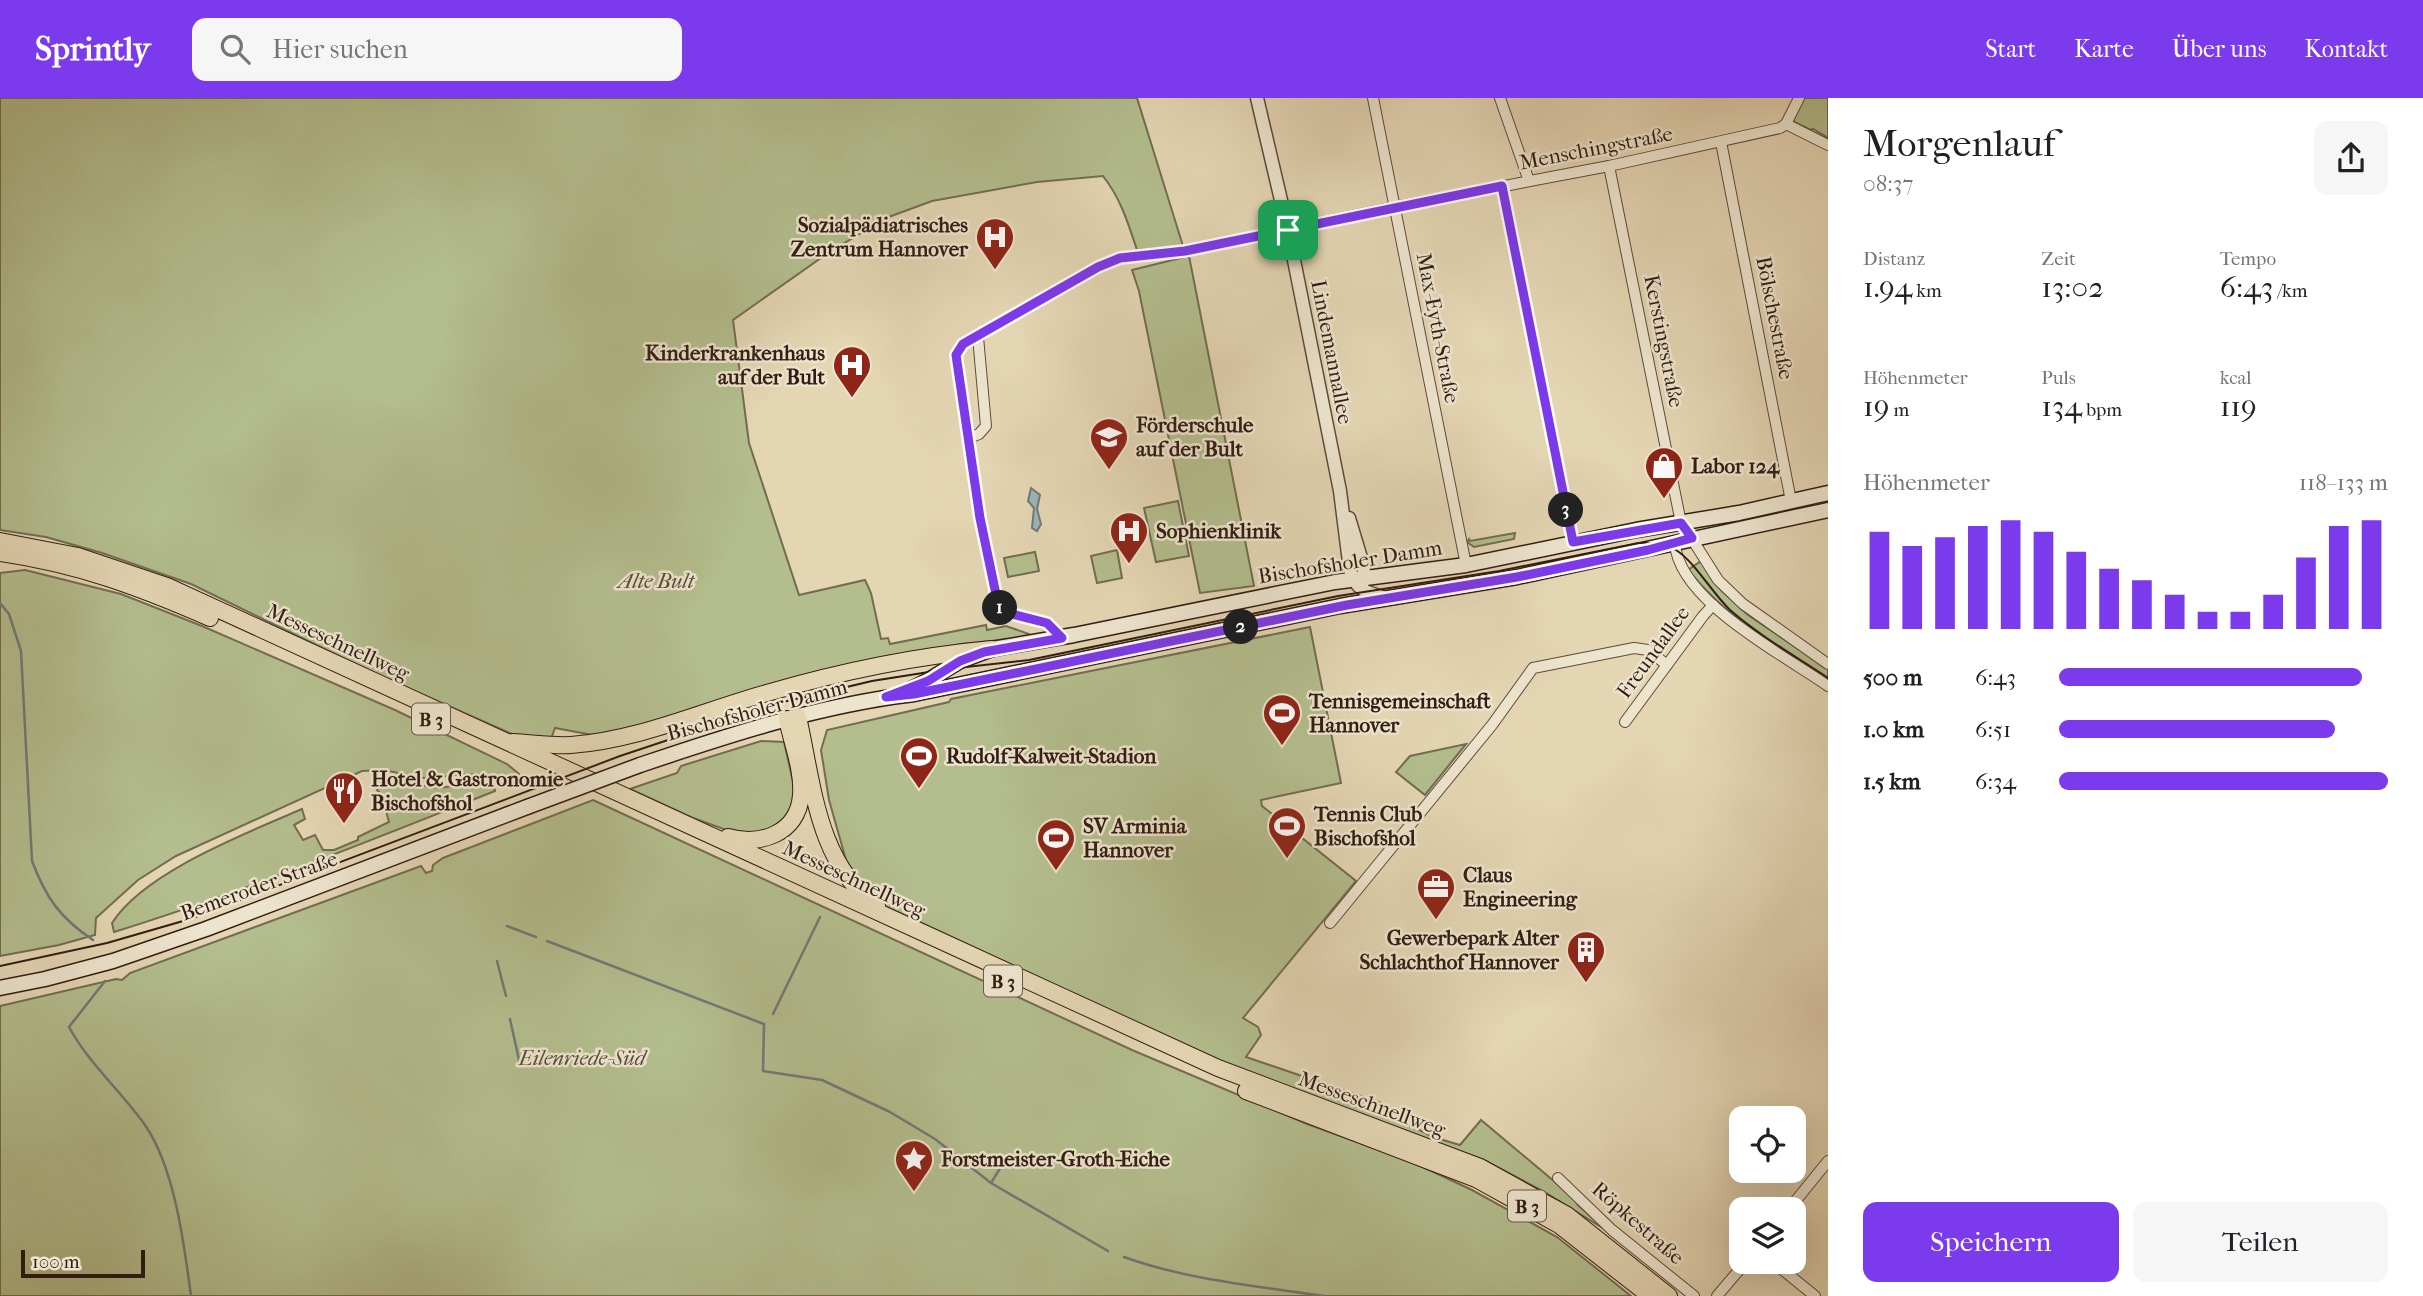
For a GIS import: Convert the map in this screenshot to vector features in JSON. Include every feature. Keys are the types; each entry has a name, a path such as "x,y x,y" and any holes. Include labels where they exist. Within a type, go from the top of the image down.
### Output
{"highway":[{"name":"Messeschnellweg","path":"0,541 78,556 156,582 1218,1068 1480,1167 1567,1215 1650,1296"},
{"name":"Messeschnellweg","path":"0,552 74,566 128,583 228,625 1217,1079 1476,1179 1607,1253 1669,1296"},
{"path":"0,563 34,558"},
{"path":"504,741 570,745 599,741 649,730 814,681 904,662 992,649"},
{"path":"691,827 737,840 752,841 775,835 788,826 797,811 801,795 793,718"},
{"path":"793,718 821,822 836,863 863,896 909,928"},
{"path":"1607,1253 1642,1296"},
{"path":"1607,1253 1679,1296"}],"main road":[{"name":"Bischofsholer Damm","path":"886,697 928,681 960,661 992,649 1465,565 1828,493"},
{"name":"Bischofsholer Damm","path":"527,807 719,738 793,718 1347,605 1517,577 1828,510"},
{"path":"1681,523 1692,538"},
{"path":"1675,544 1681,523"},
{"path":"1062,638 1067,663"},
{"name":"Bemeroder Straße","path":"0,988 113,961 206,929 527,807"}],"street":[{"name":"Lindemannallee","path":"1256,98 1288,230 1359,582"},
{"name":"Max-Eyth-Straße","path":"1373,98 1465,565"},
{"path":"1500,98 1529,181"},
{"path":"1799,98 1786,124 1828,145"},
{"name":"Menschingstraße","path":"970,438 956,355 963,344 1098,267 1120,258 1185,251 1609,166 1780,128 1786,124"},
{"name":"Bölschestraße","path":"1721,142 1791,501"},
{"name":"Kerstingstraße","path":"1609,166 1681,523"},
{"path":"1502,186 1573,542"},
{"path":"978,337 986,426 979,434 970,438 980,518 998,604 1004,612 1047,623 1062,638"},
{"path":"1692,538 1718,580 1743,604 1828,664"},
{"name":"Freundallee","path":"1675,544 1683,568 1713,605 1748,634 1828,686"},
{"path":"1347,605 1359,582 1387,598"},
{"name":"Freundallee","path":"1625,722 1713,605"},
{"path":"1330,923 1492,725 1533,668 1634,648 1648,650 1667,665"},
{"path":"1799,1197 1828,1161"},
{"name":"Röpkestraße","path":"1558,1178 1612,1230 1694,1296"},
{"path":"1717,1296 1736,1274"},
{"path":"1788,1274 1815,1296"}],"green space":[{"name":"Alte Bult","path":"0,98 1137,98 1183,246 1137,250 1119,202 1103,176 1037,182 932,201 886,218 828,253 733,320 749,443 799,595 865,580 871,593 881,639 888,638 890,644 986,625 987,630 1006,626 1029,634 1030,637 961,644 811,675 598,736 555,728 551,739 512,734 376,674 191,584 46,537 0,530"},
{"path":"1803,98 1828,98 1828,138 1794,122"},
{"path":"1189,256 1254,586 1200,593 1139,291 1132,270"},
{"path":"1178,501 1189,556 1156,562 1144,508"},
{"path":"1515,533 1514,539 1474,547 1467,542 1469,539 1470,541"},
{"path":"1117,550 1122,578 1097,583 1091,556"},
{"path":"1035,552 1039,571 1008,577 1004,558"},
{"path":"1701,561 1721,590 1748,615 1828,669 1828,681 1754,632 1720,604 1688,570"},
{"path":"25,570 121,594 202,626 395,710 507,764 519,774 515,781 497,775 459,774 429,779 383,770 362,771 176,856 138,880 96,918 95,935 0,956 0,573"},
{"path":"1310,627 1341,783 1261,800 1262,806 1356,881 1243,1018 1258,1027 1261,1035 1246,1057 1381,1103 1408,1124 1433,1137 1460,1145 1481,1120 1574,1198 1578,1205 1609,1232 1543,1191 1484,1160 1269,1084 883,905 848,867 829,800 821,750 827,730 949,702 951,699"},
{"path":"761,741 784,742 796,795 795,805 777,830 743,836 693,818 630,789 677,773 681,766"},
{"path":"1466,744 1425,795 1396,772 1410,756"},
{"path":"387,780 439,788 468,784 494,787 495,791 258,883 114,932 112,923 127,904 147,887 198,856 302,809 305,819 294,825 303,840 315,835 323,850 334,850 358,840 358,837 389,822 386,811 382,811 380,804 383,796 377,790 380,782"},
{"name":"Eilenriede-Süd","path":"593,800 1132,1050 1307,1124 1412,1162 1472,1190 1557,1237 1631,1296 0,1296 0,1006 116,979 122,980 130,973 421,866 426,873 432,871 433,865 443,858"}],"water":[{"path":"1031,488 1040,495 1037,509 1041,524 1037,531 1032,528 1034,508 1028,501"}],"waterway":[{"path":"0,603 9,614 21,651 32,861 55,906 93,940"},
{"path":"773,1014 820,917"},
{"path":"507,926 536,937"},
{"path":"547,941 764,1024 763,1071 822,1080 890,1112 935,1139 991,1183 1108,1251"},
{"path":"497,961 506,996"},
{"path":"105,981 69,1027 86,1053 145,1125 155,1143 164,1163 177,1208 191,1296"},
{"path":"510,1019 519,1060"},
{"path":"991,1183 1007,1157"},
{"path":"1124,1257 1197,1277 1324,1296"}],"tram line":[{"path":"0,966 107,943 190,919 620,756 779,703 872,681 1029,660 1338,596 1499,571 1639,543 1658,544 1676,550 1690,562 1730,610 1765,637 1828,678"}],"place":[{"name":"Sozialpädiatrisches Zentrum Hannover","path":"995,271"},
{"name":"Kinderkrankenhaus auf der Bult","path":"852,399"},
{"name":"Förderschule auf der Bult","path":"1109,471"},
{"name":"Labor 124","path":"1664,500"},
{"name":"Sophienklinik","path":"1129,565"},
{"name":"Tennisgemeinschaft Hannover","path":"1282,747"},
{"name":"Rudolf-Kalweit-Stadion","path":"919,790"},
{"name":"Hotel & Gastronomie Bischofshol","path":"344,825"},
{"name":"Tennis Club Bischofshol","path":"1287,860"},
{"name":"SV Arminia Hannover","path":"1056,872"},
{"name":"Claus Engineering","path":"1436,921"},
{"name":"Gewerbepark Alter Schlachthof Hannover","path":"1586,984"},
{"name":"Forstmeister-Groth-Eiche","path":"914,1193"}],"route":[{"path":"1502,186 1573,542 1681,523 1692,538 1675,544 1517,577 1347,605 914,694 886,697 914,688 960,661 992,649 1062,638 1047,623 1004,612 998,604 980,518 956,355 963,344 1098,267 1120,258 1185,251 1288,230 1502,186"}]}
